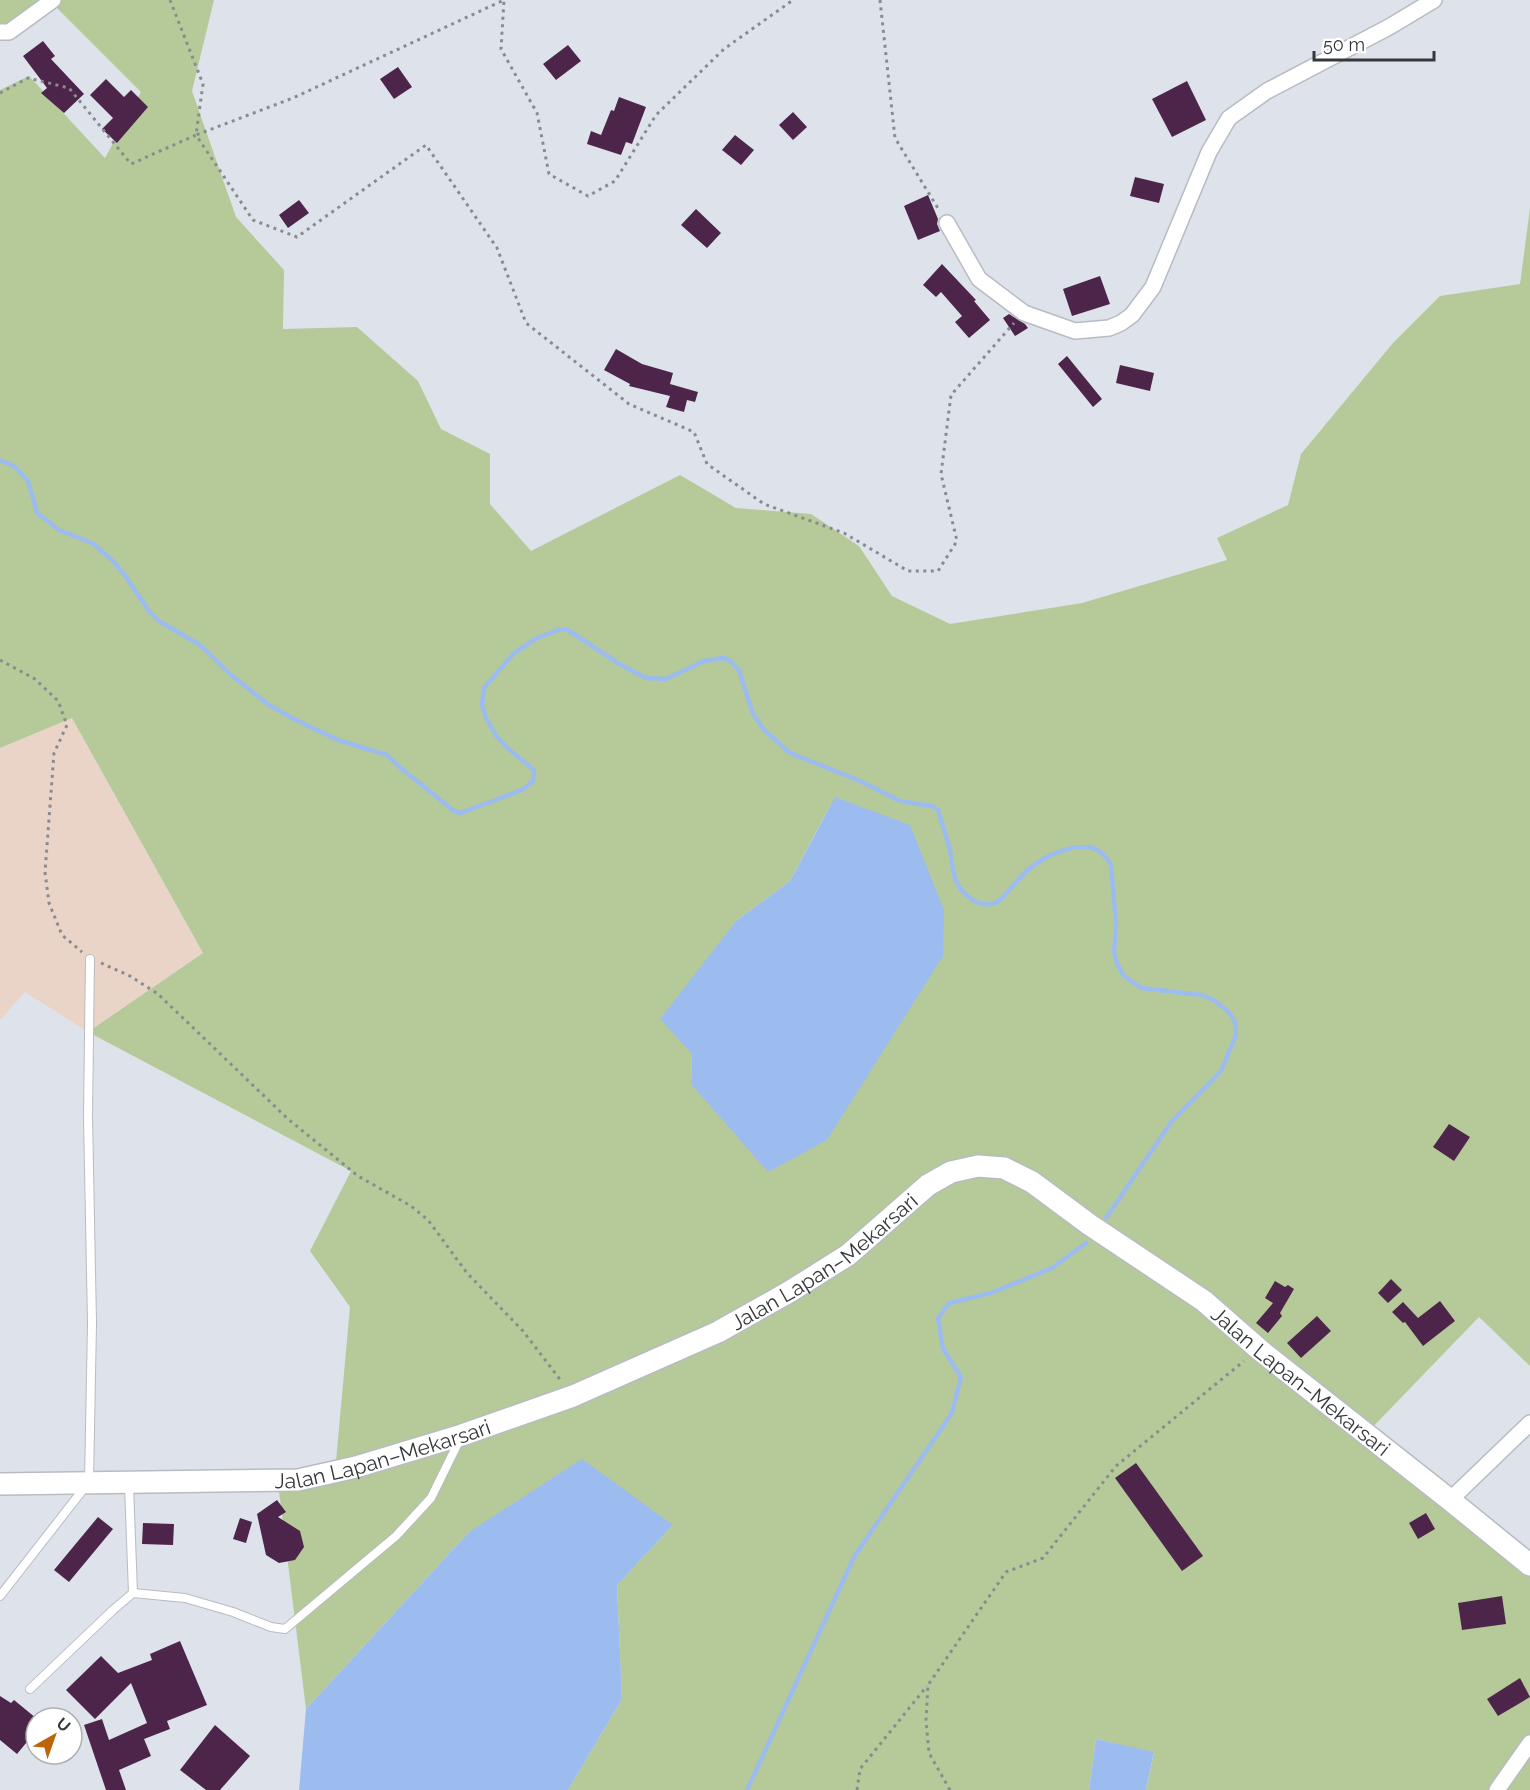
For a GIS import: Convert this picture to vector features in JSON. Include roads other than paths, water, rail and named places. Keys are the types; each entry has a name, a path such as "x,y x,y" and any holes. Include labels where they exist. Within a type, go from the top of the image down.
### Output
{"street":[{"path":"0,32 9,32 53,0"},
{"path":"946,222 979,279 1023,313 1075,331 1109,328 1126,319 1153,287 1209,152 1229,118 1267,91 1389,27 1434,0"},
{"name":"Jalan Lapan–Mekarsari","path":"0,1484 298,1480 356,1467 462,1435 573,1396 728,1327 848,1255 928,1185 951,1172 978,1166 1004,1168 1032,1182 1090,1225 1204,1301 1261,1351 1530,1566"},
{"path":"1450,1500 1530,1423"},
{"path":"1497,1790 1530,1743"}],"lane":[{"path":"0,1596 89,1482 92,1323 88,1116 90,959"},
{"path":"30,1689 133,1593 185,1598 233,1612 271,1627 285,1629 396,1536 432,1498 462,1435"},
{"path":"129,1484 133,1593"}],"water":[{"path":"835,797 910,825 944,910 943,956 827,1140 768,1172 691,1084 692,1054 660,1019 736,921 790,881"},
{"path":"582,1459 673,1525 617,1585 622,1699 568,1790 299,1790 306,1709 469,1532"},
{"path":"1096,1739 1154,1752 1146,1790 1089,1790"}],"waterway":[{"path":"0,460 14,466 28,481 37,513 59,530 92,543 113,561 149,611 159,621 200,645 231,675 269,705 338,740 387,755 454,811 460,813 524,789 533,781 534,770 505,746 486,718 482,705 484,688 514,653 537,638 561,629 568,630 621,665 646,678 666,679 704,661 723,658 729,660 739,670 753,714 764,730 790,753 860,781 900,801 932,806 938,810 950,850 956,881 963,892 979,903 997,902 1032,867 1057,853 1083,847 1100,852 1111,866 1116,924 1114,952 1117,964 1124,976 1141,988 1201,995 1212,999 1228,1011 1235,1022 1236,1035 1221,1071 1172,1121 1106,1218"},
{"path":"747,1790 854,1557 952,1413 961,1377 943,1349 938,1318 949,1303 991,1293 1052,1268 1086,1243"}]}
